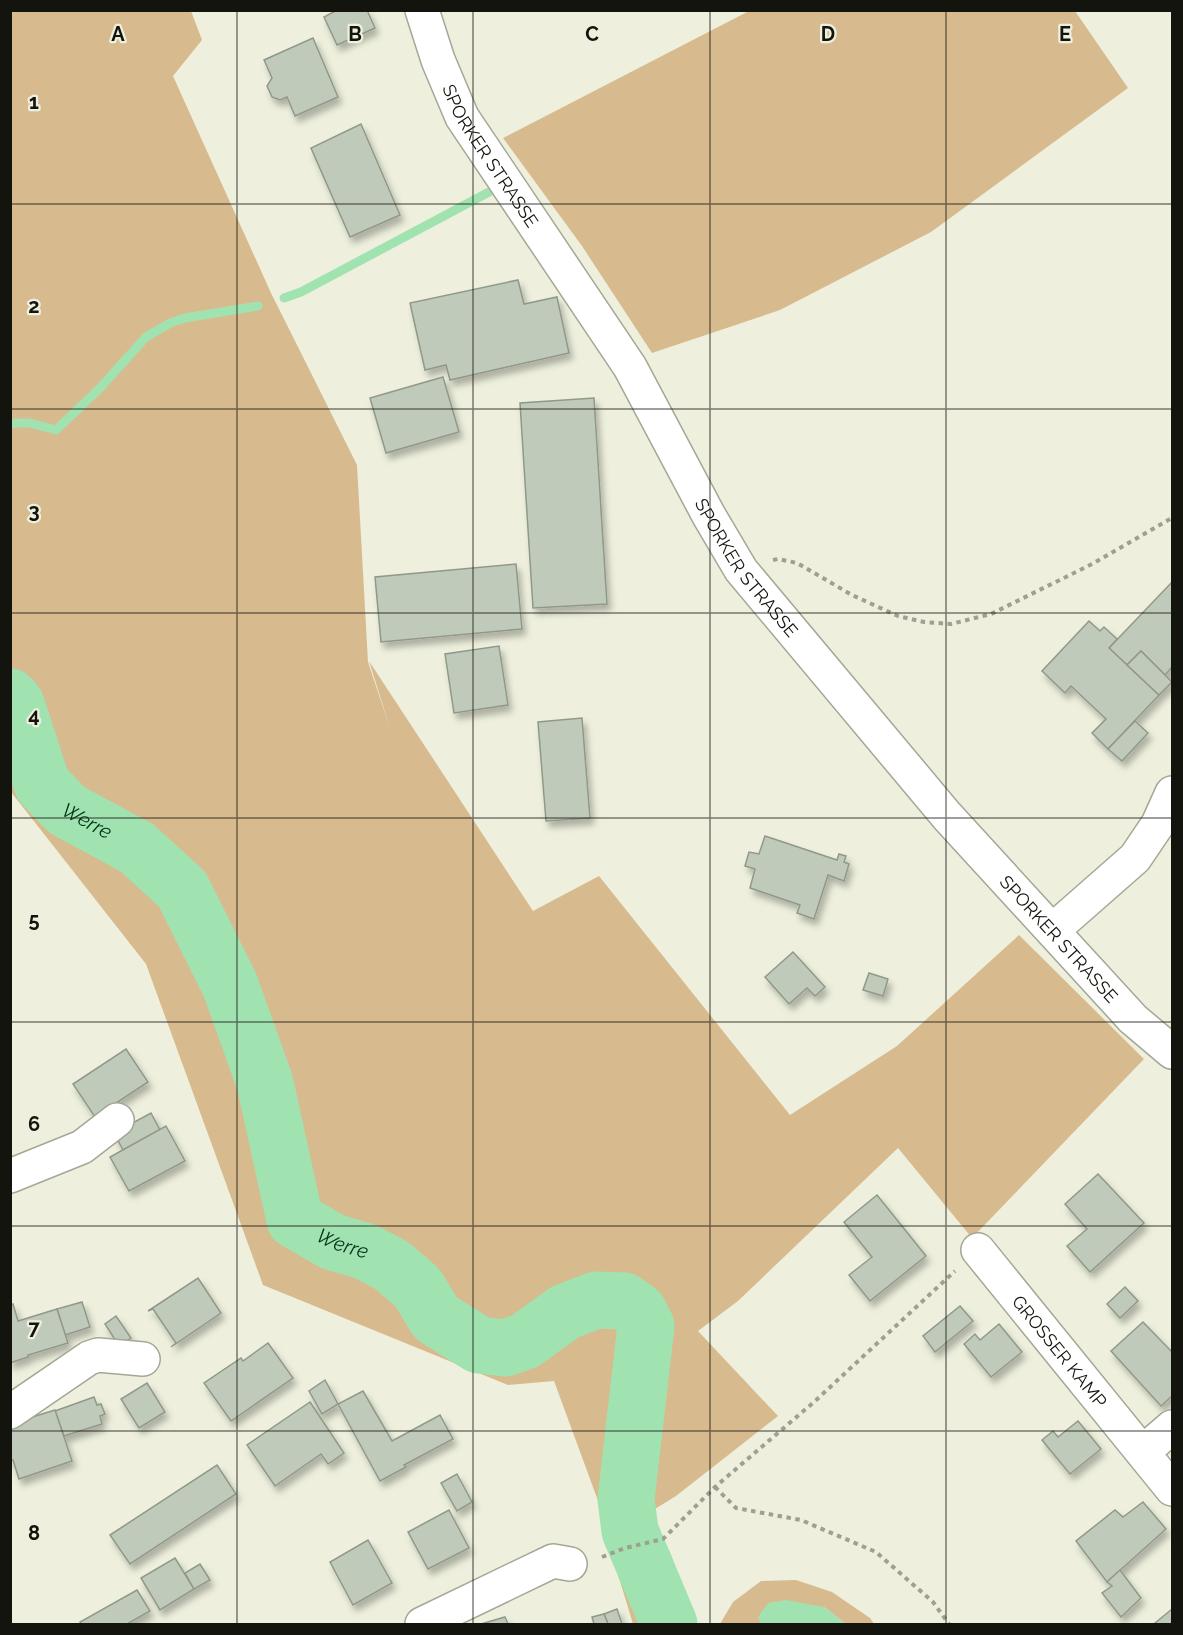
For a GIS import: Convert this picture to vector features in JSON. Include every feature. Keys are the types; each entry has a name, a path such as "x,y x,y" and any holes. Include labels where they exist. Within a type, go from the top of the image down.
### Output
{"street":[{"name":"SPORKER STRASSE","path":"422,10 438,60 462,117 630,367 708,514 741,570 947,816 1133,1019 1173,1052"},
{"path":"1053,930 1135,858 1158,824 1173,793"},
{"path":"10,1176 82,1147 117,1120"},
{"name":"GROSSER KAMP","path":"978,1250 1173,1489"},
{"path":"10,1412 89,1358 98,1355 143,1359"},
{"path":"1143,1452 1173,1427"},
{"path":"422,1624 552,1561 570,1564"}],"path":[{"path":"741,570 778,559 797,563 852,595 898,616 924,622 951,624 991,614 1092,564 1173,518"},
{"path":"625,1548 663,1539 715,1487 814,1402 978,1250"},
{"path":"715,1487 736,1509 801,1520 876,1552 933,1602 949,1624"}],"shaded area":[{"path":"11,11 191,11 202,40 173,76 271,293 357,465 368,662 390,728 369,661 533,911 599,876 790,1115 897,1046 1019,935 1144,1059 972,1238 898,1148 738,1301 698,1331 778,1416 676,1496 611,1536 554,1381 508,1385 263,1285 146,964 11,792"},
{"path":"749,11 1075,11 1128,88 931,232 780,310 652,353 582,246 503,138"},
{"path":"669,1550 697,1624 633,1624 617,1571"},
{"path":"796,1580 832,1592 870,1618 874,1624 846,1624 824,1607 758,1617 762,1624 720,1624 733,1602 761,1581"},
{"path":"786,1600 824,1607 846,1624 762,1624 758,1617 768,1603"}],"building":[{"path":"337,10 367,10 375,28 337,45 324,17"},
{"path":"313,38 338,97 295,116 287,97 280,100 272,97 267,86 272,78 264,60"},
{"path":"361,124 400,215 350,237 311,148"},
{"path":"518,280 524,304 557,297 569,353 450,380 446,365 425,370 410,303"},
{"path":"443,377 459,432 386,453 370,398"},
{"path":"594,398 607,604 533,608 520,403"},
{"path":"516,564 522,629 381,642 375,577"},
{"path":"1172,582 1172,667 1165,675 1141,651 1127,665 1109,648"},
{"path":"1089,621 1100,631 1104,627 1117,639 1109,648 1159,695 1108,749 1092,733 1106,719 1071,686 1065,693 1042,671"},
{"path":"499,646 508,705 454,713 445,654"},
{"path":"1141,651 1172,682 1159,695 1127,665"},
{"path":"582,718 590,818 546,821 538,722"},
{"path":"1135,721 1148,733 1122,761 1108,749"},
{"path":"765,836 837,860 839,854 846,856 844,862 849,864 844,881 828,875 814,919 797,913 800,905 750,888 755,869 745,866 749,852 759,854"},
{"path":"793,952 825,987 815,996 807,988 789,1004 765,977"},
{"path":"869,973 888,979 883,996 863,990"},
{"path":"126,1049 148,1082 95,1117 73,1084"},
{"path":"151,1113 160,1130 123,1150 114,1133"},
{"path":"166,1126 185,1161 129,1191 110,1157"},
{"path":"1098,1174 1144,1223 1090,1272 1067,1246 1087,1229 1065,1204"},
{"path":"877,1195 926,1256 870,1301 849,1275 872,1257 844,1222"},
{"path":"198,1278 221,1313 171,1347 176,1343 153,1309 148,1311"},
{"path":"1125,1287 1138,1301 1120,1318 1107,1304"},
{"path":"82,1302 90,1327 65,1335 57,1309"},
{"path":"13,1304 18,1321 57,1309 68,1343 10,1363 10,1305"},
{"path":"960,1306 973,1321 935,1352 923,1336"},
{"path":"116,1316 131,1338 119,1346 105,1324"},
{"path":"1143,1322 1172,1352 1172,1396 1161,1406 1111,1351"},
{"path":"999,1324 1022,1352 991,1377 964,1344 975,1334 980,1340"},
{"path":"268,1343 293,1378 231,1421 204,1383 241,1358 243,1361"},
{"path":"325,1380 338,1404 322,1414 309,1391"},
{"path":"147,1383 165,1412 139,1428 121,1399"},
{"path":"363,1391 392,1441 440,1415 453,1439 404,1465 406,1467 380,1481 338,1404"},
{"path":"94,1397 97,1405 101,1404 105,1414 100,1416 102,1424 64,1436 55,1411"},
{"path":"310,1402 344,1453 328,1464 321,1454 275,1486 247,1445"},
{"path":"55,1410 72,1461 19,1479 13,1460 10,1461 10,1424"},
{"path":"1078,1421 1101,1449 1070,1474 1042,1440 1053,1431 1058,1437"},
{"path":"217,1465 236,1494 130,1564 110,1535"},
{"path":"457,1474 472,1502 457,1511 441,1483"},
{"path":"1143,1502 1166,1529 1107,1582 1076,1541 1115,1510 1123,1517"},
{"path":"449,1510 469,1548 428,1569 408,1532"},
{"path":"368,1540 392,1583 353,1605 330,1562"},
{"path":"175,1558 194,1589 160,1610 141,1578"},
{"path":"200,1564 210,1580 194,1589 185,1573"},
{"path":"1120,1570 1141,1598 1121,1617 1102,1593 1112,1586 1107,1582"},
{"path":"137,1590 150,1611 127,1624 81,1624 80,1622"},
{"path":"617,1609 622,1624 608,1624 604,1614"},
{"path":"1172,1609 1172,1624 1155,1623"},
{"path":"604,1614 608,1624 594,1624 592,1617"},
{"path":"505,1617 508,1624 481,1624"}],"waterway":[{"path":"284,298 301,292 489,192"},
{"path":"10,423 30,423 56,430 100,388 146,337 170,323 185,318 258,306"},
{"name":"Werre","path":"10,697 16,704 42,784 67,810 137,848 182,889 230,985 265,1083 295,1220 333,1242 364,1251 391,1265 417,1287 436,1318 479,1345 505,1348 525,1341 565,1312 596,1300 624,1301 638,1311 646,1326 626,1499 630,1531 669,1624"}]}
